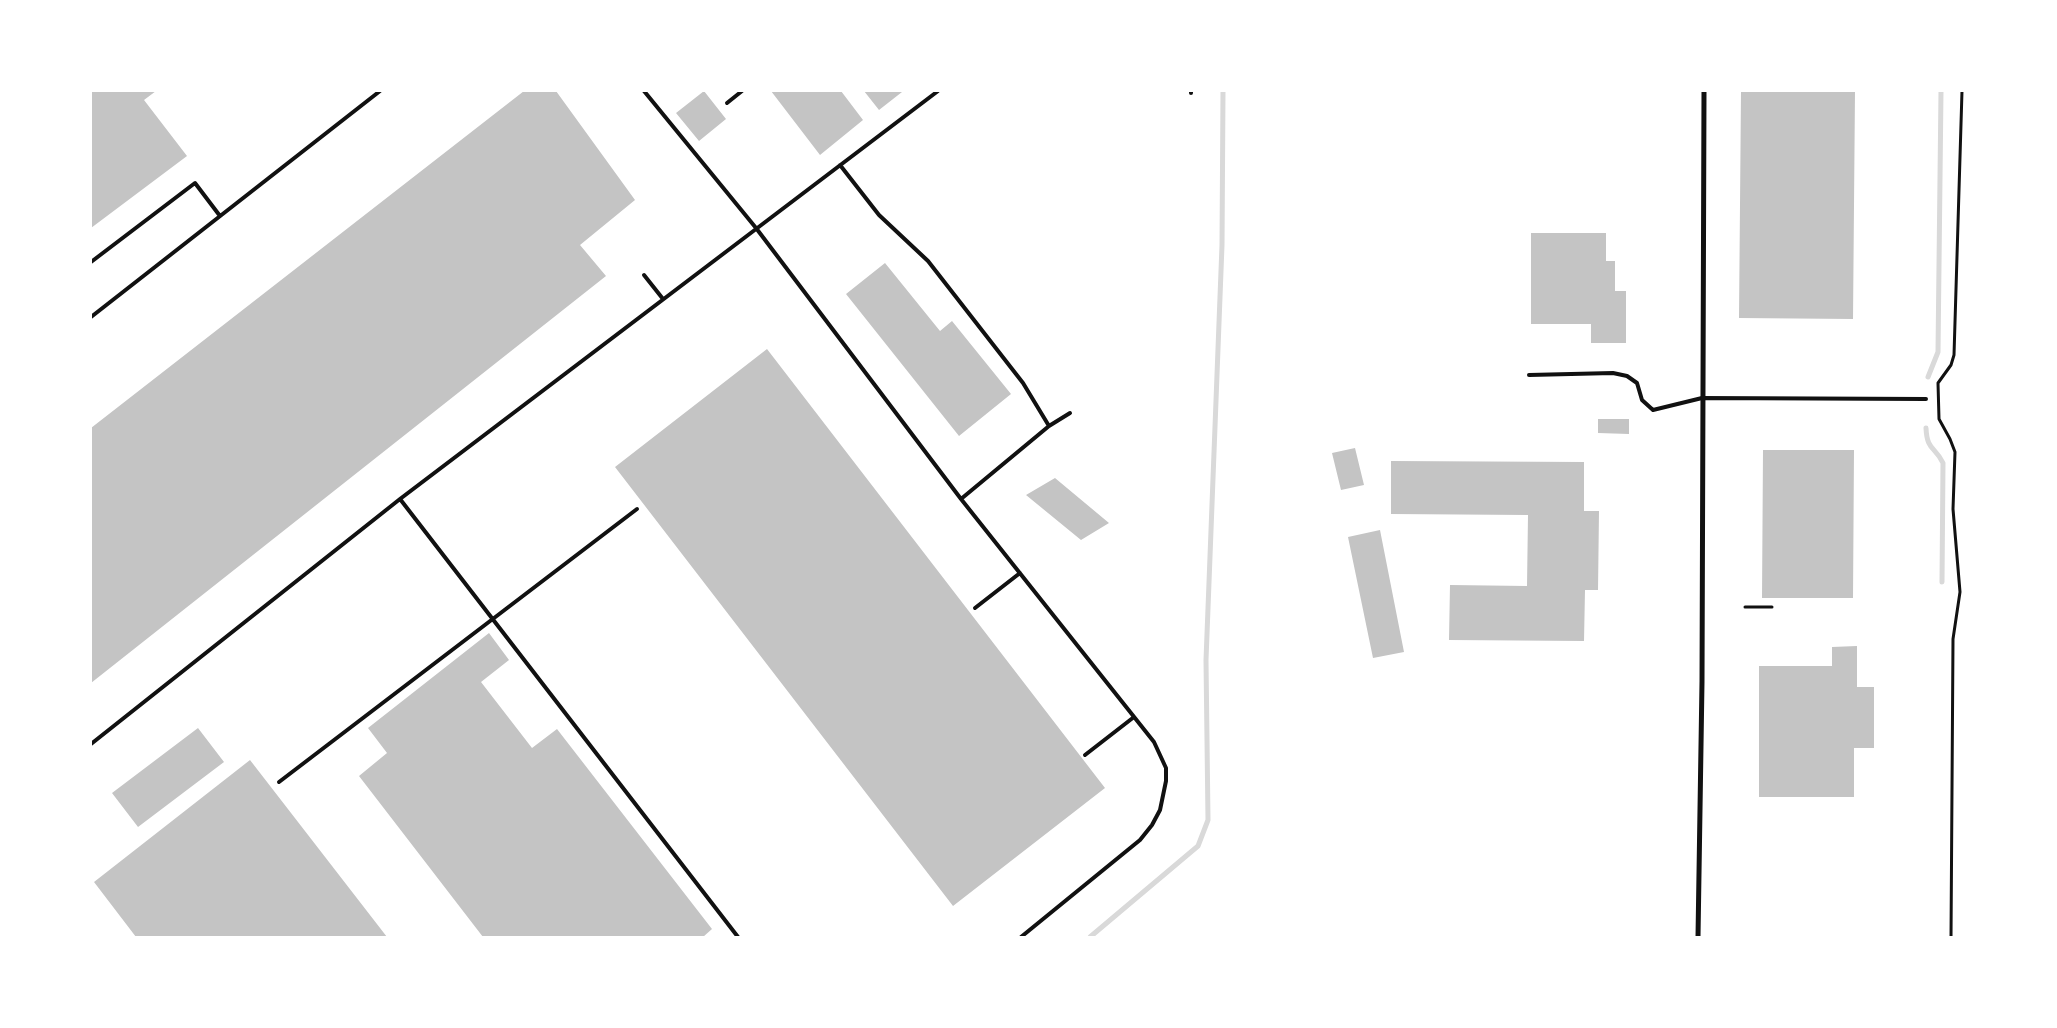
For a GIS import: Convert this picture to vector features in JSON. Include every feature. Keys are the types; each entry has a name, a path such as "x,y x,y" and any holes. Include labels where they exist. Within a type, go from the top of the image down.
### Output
{"street":[{"path":"1698,937 1702,682 1704,91"}],"lane":[{"path":"91,316 380,91"},
{"path":"644,91 756,228 961,499 1154,742 1166,768 1164,796 1160,810 1140,840 1021,937"},
{"path":"727,103 742,91"},
{"path":"91,744 400,499 938,91"},
{"path":"840,165 879,215 928,261 1024,383 1048,426"},
{"path":"91,262 195,183 220,216"},
{"path":"644,275 663,299"},
{"path":"1529,375 1613,373 1627,376 1637,383 1642,400 1653,410 1702,398 1926,399"},
{"path":"961,499 1048,426 1070,413"},
{"path":"400,499 738,937"},
{"path":"279,782 637,509"},
{"path":"975,608 1020,573"},
{"path":"1085,755 1134,717"}],"path":[{"path":"1951,937 1953,639 1960,592 1953,509 1955,452 1940,419 1938,383 1951,365 1954,355 1962,91"},
{"path":"1745,607 1772,607"}],"building":[{"path":"91,91 156,91 144,100 187,156 91,228"},
{"path":"524,91 556,91 635,200 580,245 606,276 91,683 91,428"},
{"path":"704,91 726,119 699,141 676,113"},
{"path":"771,91 841,91 863,120 820,155"},
{"path":"864,91 901,91 902,92 879,110"},
{"path":"1741,91 1855,91 1853,319 1739,318"},
{"path":"1531,233 1606,233 1606,261 1615,261 1615,291 1626,291 1626,343 1591,343 1591,324 1531,324"},
{"path":"885,263 940,331 952,321 1011,394 959,436 846,294"},
{"path":"767,349 1105,788 953,906 615,467"},
{"path":"1598,419 1629,419 1629,434 1598,433"},
{"path":"1355,448 1364,485 1341,490 1332,453"},
{"path":"1763,450 1854,450 1853,598 1762,598"},
{"path":"1391,461 1584,462 1584,511 1599,511 1598,590 1585,590 1584,641 1449,640 1450,585 1527,586 1528,515 1391,514"},
{"path":"1055,478 1109,523 1081,540 1026,495"},
{"path":"1380,530 1404,652 1373,658 1348,537"},
{"path":"489,633 509,660 481,682 532,748 557,729 712,929 703,937 483,937 359,776 387,753 368,728"},
{"path":"1857,646 1857,687 1874,687 1874,748 1854,748 1854,797 1759,797 1759,666 1832,666 1832,647"},
{"path":"198,728 224,762 138,827 112,793"},
{"path":"250,760 387,937 136,937 94,882"}],"waterway":[{"path":"1090,937 1198,846 1208,820 1206,660 1222,245 1223,91"},
{"path":"1928,377 1938,352 1941,91"},
{"path":"1926,428 1928,441 1943,463 1942,582"}]}
